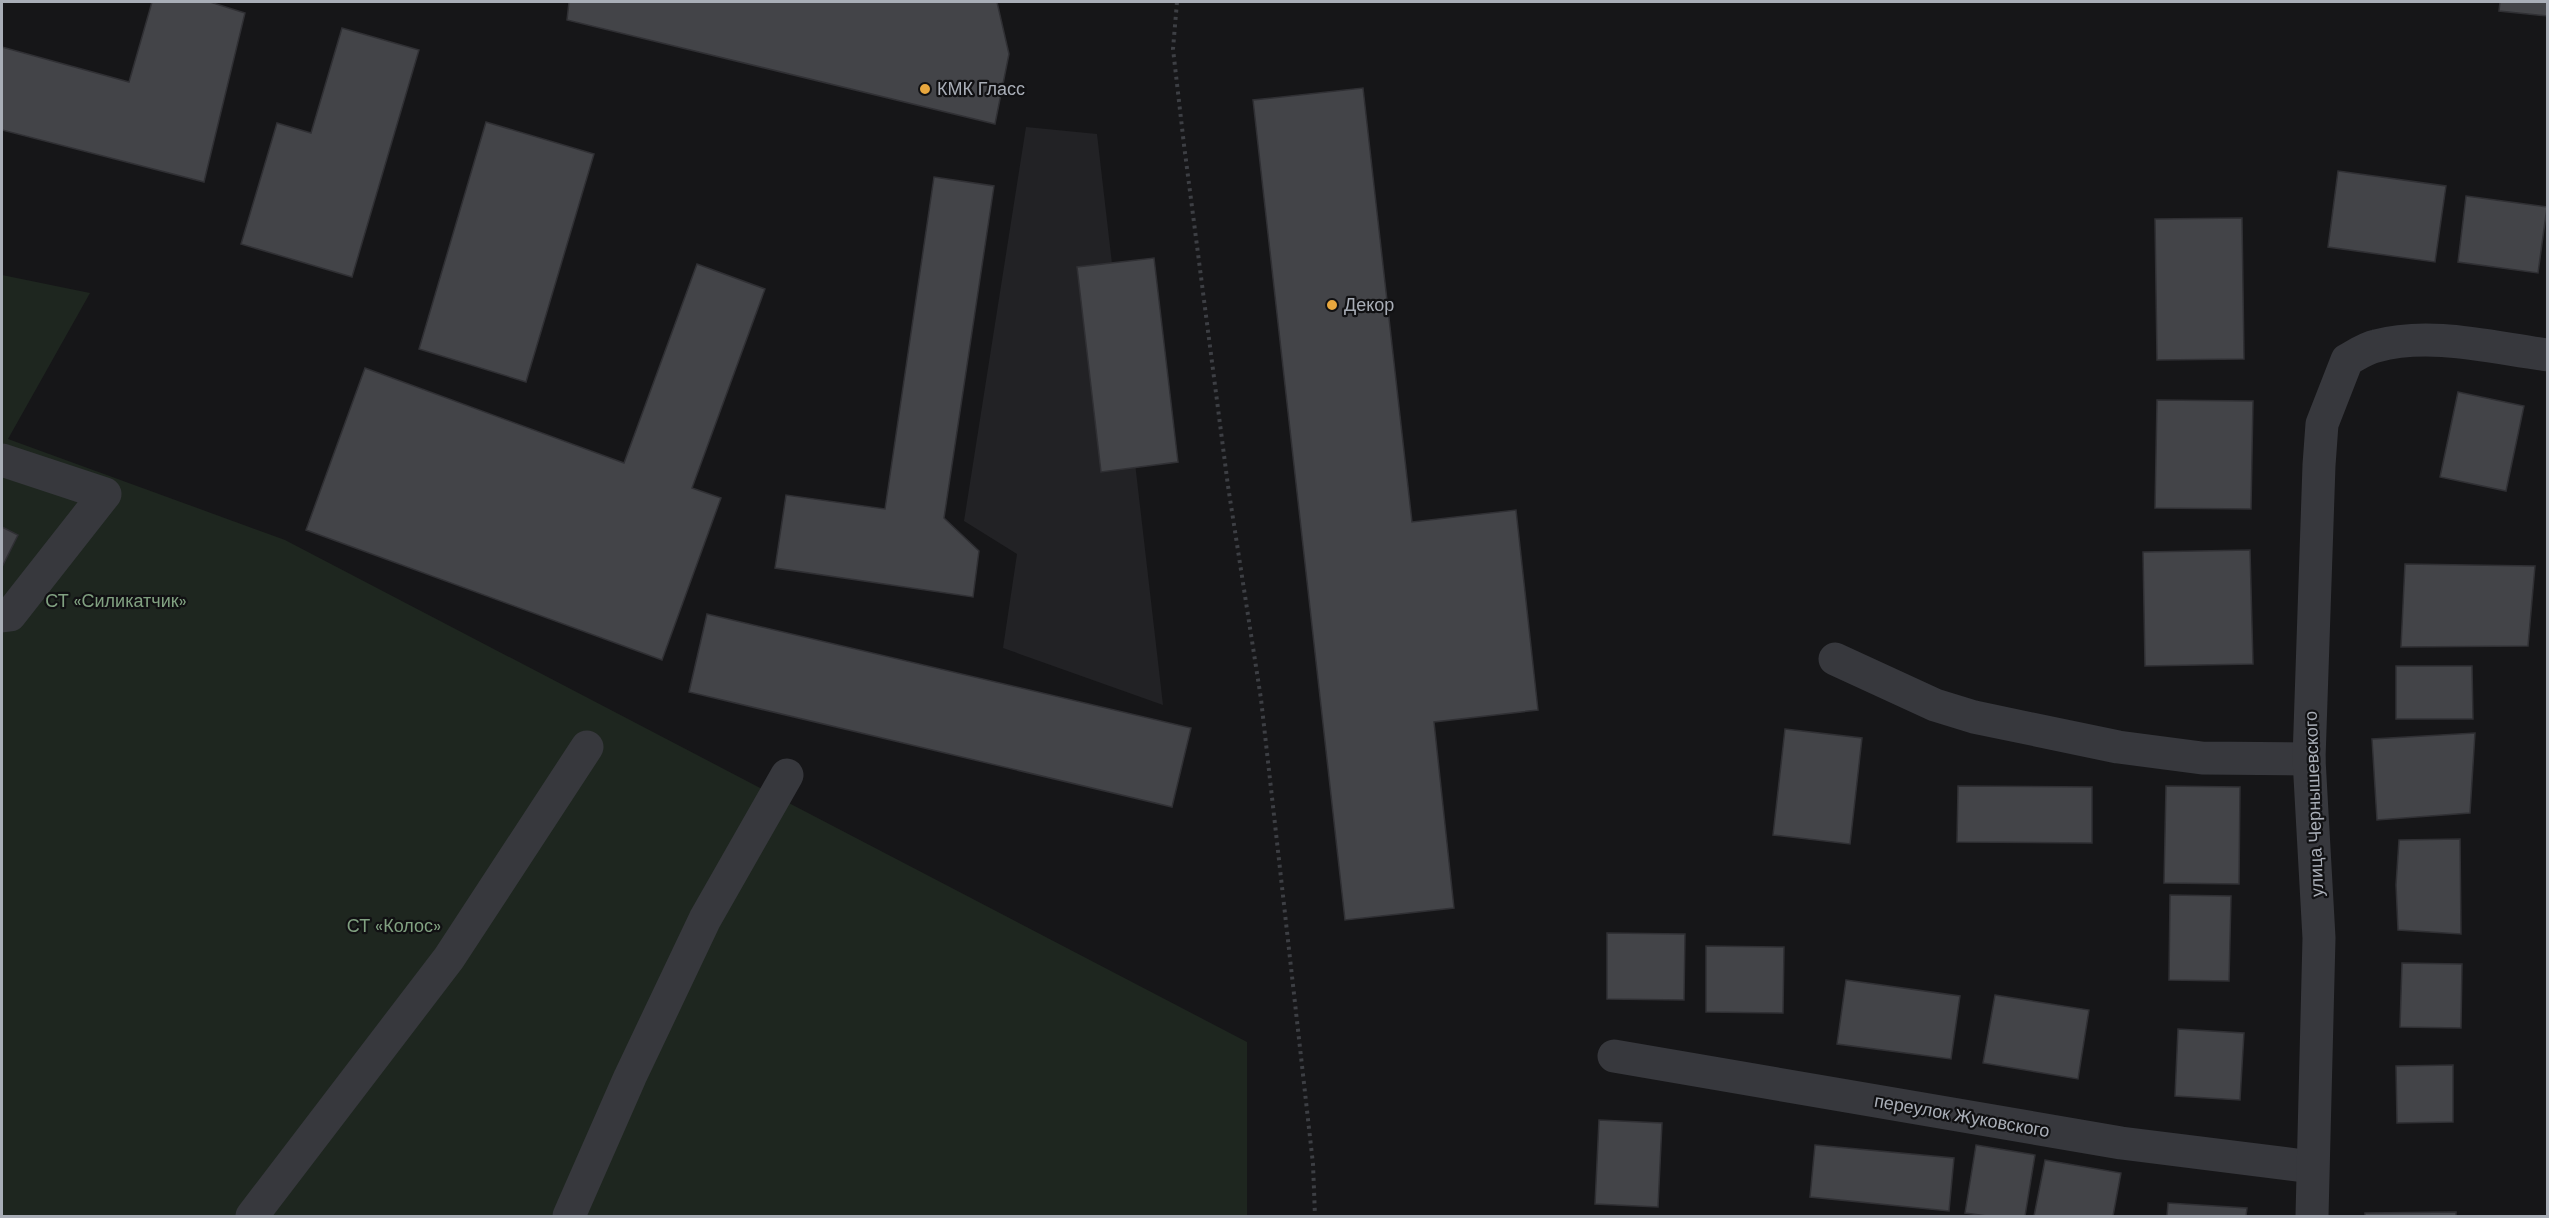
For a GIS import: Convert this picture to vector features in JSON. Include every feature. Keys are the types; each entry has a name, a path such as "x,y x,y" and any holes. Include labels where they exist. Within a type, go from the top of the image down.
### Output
{"street":[{"name":"улица Чернышевского","path":"2312,1216 2319,938 2309,759 2322,424 2347,360 2374,346 2410,340 2467,344 2547,355"},
{"path":"2,460 105,494 10,615 2,616"},
{"path":"1834,659 1935,705 1974,717 2118,747 2202,758 2309,759"},
{"path":"252,1216 449,958 587,747"},
{"path":"569,1216 630,1077 705,920 787,775"},
{"name":"переулок Жуковского","path":"1614,1056 2121,1143 2312,1167"}],"path":[{"path":"1177,2 1173,49 1228,486 1261,699 1311,1141 1315,1216"}],"shaded area":[{"path":"1026,127 1097,134 1163,705 1003,648 1017,554 964,521"}],"green space":[{"name":"СТ «Колос»","path":"2,275 90,293 8,439 285,540 1247,1042 1247,1216 2,1216"}],"building":[{"path":"152,2 210,2 245,13 204,182 2,130 2,47 129,82"},
{"name":"КМК Гласс","path":"569,2 997,2 1009,54 995,124 567,20"},
{"path":"2500,2 2548,2 2548,16 2499,11"},
{"path":"342,28 419,50 352,277 241,244 277,123 311,133"},
{"name":"Декор","path":"1363,88 1412,522 1516,510 1538,710 1434,722 1454,908 1345,920 1253,100"},
{"path":"486,122 594,154 526,382 419,349"},
{"path":"2338,171 2446,186 2435,262 2328,247"},
{"path":"934,177 994,186 944,518 979,551 973,597 775,568 786,495 885,509"},
{"path":"2466,196 2547,207 2538,273 2458,262"},
{"path":"2242,218 2244,359 2157,360 2155,219"},
{"path":"1154,258 1178,462 1101,472 1077,267"},
{"path":"697,264 765,289 692,488 721,498 662,660 306,530 365,368 624,463"},
{"path":"2458,392 2524,406 2506,491 2440,477"},
{"path":"2157,400 2253,401 2251,509 2155,508"},
{"path":"2,527 18,535 2,567"},
{"path":"2250,550 2253,664 2145,666 2143,552"},
{"path":"2405,564 2535,566 2528,646 2401,647"},
{"path":"707,614 1191,728 1172,807 689,692"},
{"path":"2396,666 2472,666 2473,719 2396,719"},
{"path":"1785,729 1862,738 1850,844 1773,835"},
{"path":"2475,733 2470,813 2377,820 2372,739"},
{"path":"1958,786 2092,787 2092,843 1957,842"},
{"path":"2166,786 2240,787 2239,884 2164,883"},
{"path":"2460,839 2461,934 2398,930 2396,885 2399,840"},
{"path":"2170,895 2231,896 2229,981 2169,980"},
{"path":"1607,933 1685,934 1684,1000 1607,999"},
{"path":"1706,946 1784,947 1783,1013 1706,1012"},
{"path":"2402,963 2462,964 2461,1028 2400,1027"},
{"path":"1846,980 1960,996 1951,1059 1837,1044"},
{"path":"1995,995 2089,1010 2078,1079 1983,1063"},
{"path":"2178,1029 2244,1033 2240,1100 2175,1096"},
{"path":"2453,1065 2453,1122 2397,1123 2396,1066"},
{"path":"1599,1120 1662,1123 1658,1207 1595,1204"},
{"path":"1815,1145 1954,1158 1949,1211 1810,1197"},
{"path":"1976,1145 2035,1155 2025,1216 1987,1216 1965,1213"},
{"path":"2045,1160 2121,1173 2113,1216 2034,1216"},
{"path":"2168,1203 2247,1208 2246,1216 2167,1216"},
{"path":"2456,1212 2456,1216 2365,1216 2365,1213"}],"place":[{"name":"КМК Гласс","path":"925,89"},
{"name":"Декор","path":"1332,305"}],"park label":[{"name":"СТ «Силикатчик»","path":"116,601"}]}
